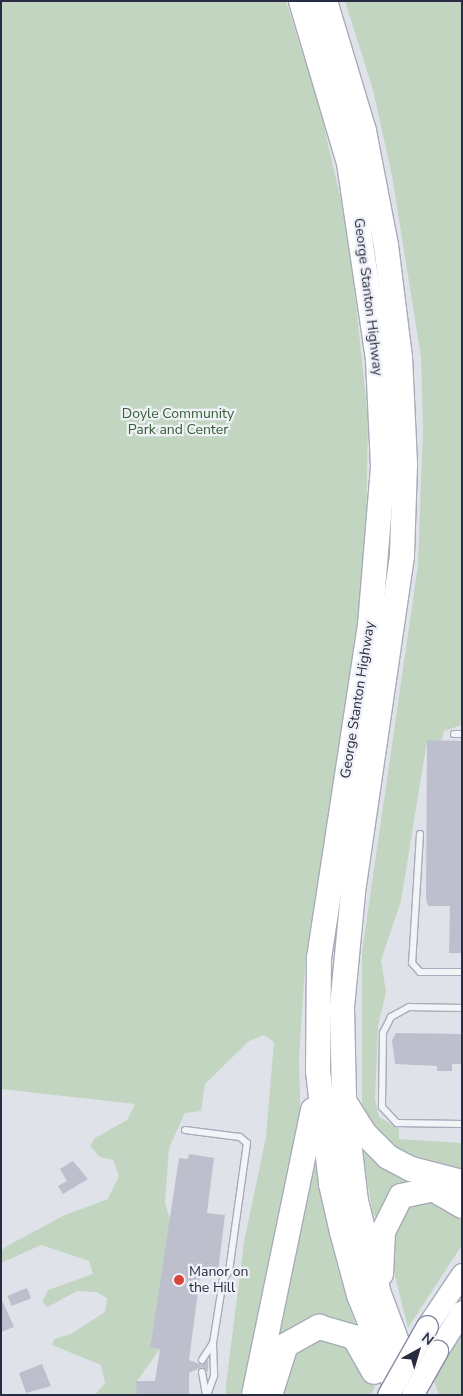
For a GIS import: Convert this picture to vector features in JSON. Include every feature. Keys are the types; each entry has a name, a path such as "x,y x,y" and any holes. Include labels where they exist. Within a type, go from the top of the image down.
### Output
{"highway":[{"name":"George Stanton Highway","path":"301,1 349,164 378,360 383,467 370,624 319,957 318,1071 331,1184 342,1232 359,1295 399,1395"},
{"name":"George Stanton Highway","path":"325,1 364,131 386,245 400,357 405,464 394,625 351,912 342,1008 344,1098 356,1201 385,1311 418,1395"},
{"path":"254,1395 311,1131 318,1071"},
{"path":"344,1098 364,1133 388,1157 411,1169 462,1182"},
{"path":"385,1311 382,1238 398,1200 428,1189 446,1193 462,1206"},
{"path":"388,1395 427,1326 462,1274"},
{"path":"412,1395 462,1311"},
{"path":"270,1395 286,1345 319,1327 354,1338 365,1350 385,1395"}],"lane":[{"path":"454,734 462,734"},
{"path":"420,834 412,963 420,972 462,972"},
{"path":"462,1008 409,1008 391,1017 383,1033 382,1107 397,1123 462,1124"},
{"path":"185,1130 240,1137 247,1143 229,1271 223,1280 213,1343 214,1376 206,1395"},
{"path":"202,1360 213,1343"},
{"path":"202,1372 206,1395"}],"green space":[{"name":"Doyle Community Park and Center","path":"1,1 286,1 320,109 349,236 368,419 366,530 356,648 305,968 299,1058 301,1134 245,1395 226,1395 226,1384 244,1242 266,1137 274,1042 264,1035 249,1041 205,1084 201,1111 185,1113 169,1148 165,1203 170,1219 150,1348 160,1349 137,1381 137,1395 95,1395 105,1383 101,1365 52,1345 54,1339 71,1334 105,1312 107,1298 96,1292 77,1291 48,1307 42,1302 48,1290 93,1274 89,1261 41,1245 1,1263 1,1251 7,1246 65,1215 108,1199 119,1176 113,1160 100,1157 90,1146 95,1138 127,1120 135,1104 1,1089"},
{"path":"345,1 462,1 462,725 444,731 442,740 427,741 401,901 381,960 386,992 378,1026 375,1099 379,1117 399,1129 399,1139 462,1143 462,1173 434,1167 385,1143 362,1108 362,952 418,565 423,429 421,357 392,176 373,90"},
{"path":"360,1139 422,1177 378,1217 373,1215"},
{"path":"311,1164 316,1164 337,1266 358,1332 275,1347"},
{"path":"424,1198 462,1216 462,1245 408,1328 387,1244 402,1208"},
{"path":"462,1333 462,1395 439,1395 434,1381"},
{"path":"308,1339 346,1342 364,1361 375,1386 371,1395 277,1395 286,1361"}],"building":[{"path":"427,740 462,741 462,953 449,953 450,906 428,906 426,899"},
{"path":"396,1033 462,1034 462,1064 452,1064 452,1071 437,1071 437,1066 395,1064 392,1040"},
{"name":"Manor on the Hill","path":"189,1154 214,1158 207,1213 225,1215 218,1272 201,1269 189,1360 202,1365 208,1360 208,1372 202,1367 189,1373 189,1395 137,1395 136,1381 155,1381 160,1349 150,1348 179,1158 188,1159"},
{"path":"73,1161 88,1179 63,1194 58,1186 67,1181 60,1169"},
{"path":"27,1288 31,1298 12,1306 8,1296"},
{"path":"1,1298 14,1327 1,1332"},
{"path":"42,1364 51,1386 26,1393 19,1373"}],"place":[{"name":"Manor on the Hill","path":"179,1280"}]}
